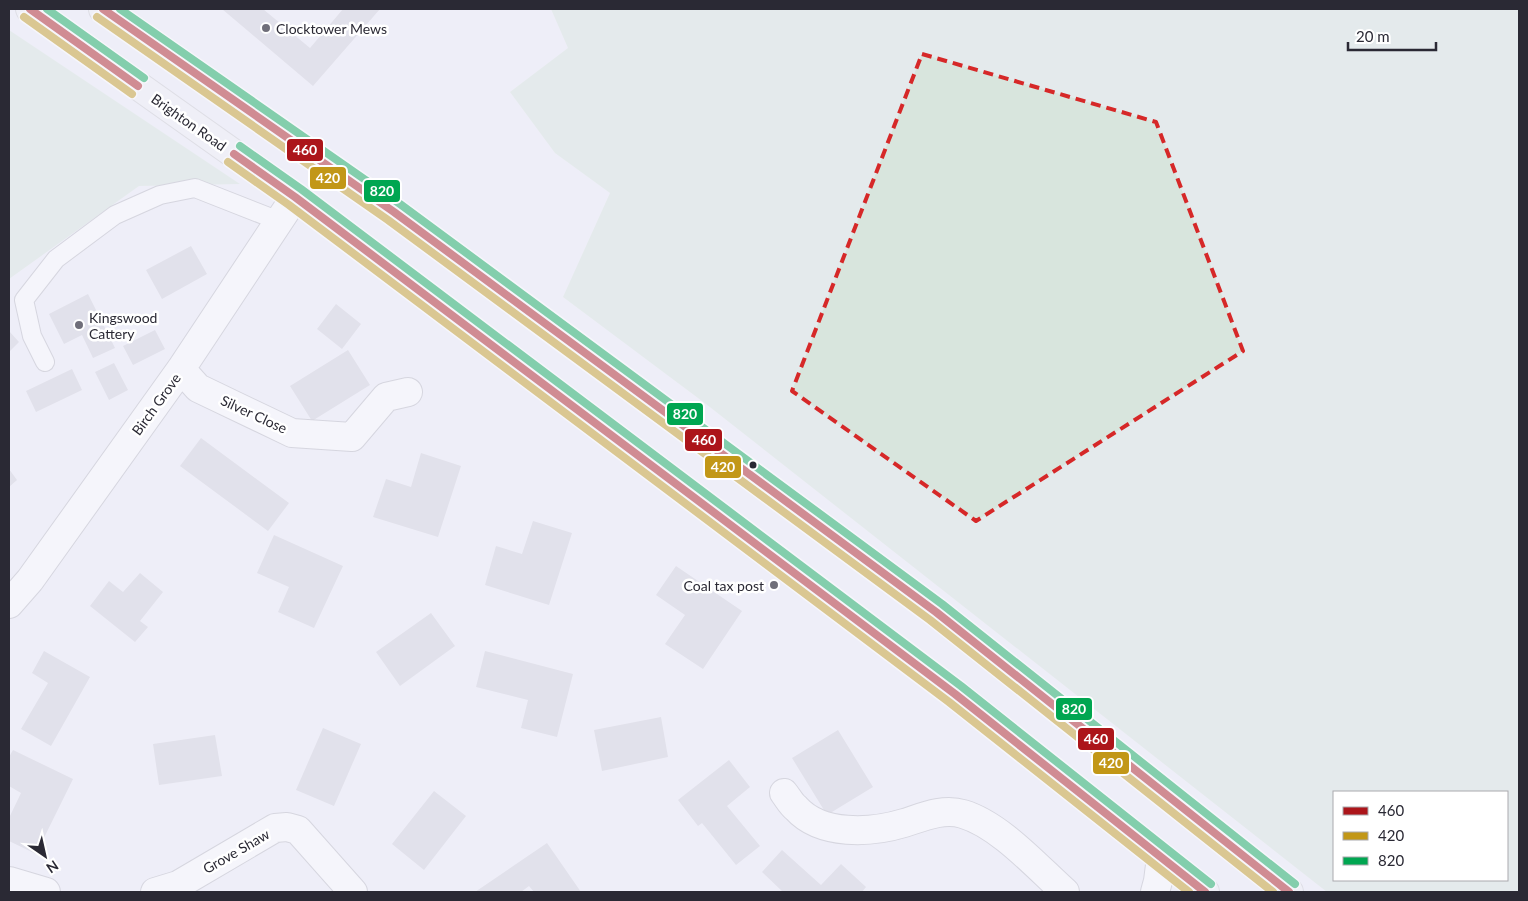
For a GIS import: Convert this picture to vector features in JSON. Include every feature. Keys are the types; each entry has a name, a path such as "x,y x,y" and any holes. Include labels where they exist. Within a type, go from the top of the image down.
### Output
{"highway":[{"name":"Brighton Road","path":"30,9 295,197 955,694 1204,892"},
{"path":"112,11 394,212 936,612 1289,892"}],"street":[{"name":"Birch Grove","path":"9,604 30,580 182,369 295,197"},
{"name":"Silver Close","path":"182,369 198,388 292,433 352,437 386,397 408,392"},
{"path":"784,793 796,809 814,821 835,828 856,830 878,828 903,824 928,815 948,812 963,814 978,820 1006,838 1065,892"},
{"name":"Grove Shaw","path":"155,892 178,885 275,828 287,827 298,830 354,892"},
{"path":"1155,892 1161,857"},
{"path":"9,882 46,892"}],"lane":[{"path":"45,362 32,336 24,300 56,259 115,215 160,195 195,188 279,221"}],"highlighted area":[{"path":"922,54 1156,122 1243,351 976,521 792,391"}],"shaded area":[{"path":"551,9 1519,9 1519,892 1327,892 706,404 563,297 610,193 555,153 510,92 568,48"},
{"path":"9,30 240,184 139,186 9,279"}],"building":[{"name":"Clocktower Mews","path":"222,9 263,9 310,48 343,9 380,9 313,86"},
{"path":"191,246 207,274 162,299 146,270"},
{"name":"Kingswood Cattery","path":"88,294 115,348 93,358 82,335 64,344 49,314"},
{"path":"336,304 361,324 342,349 317,329"},
{"path":"155,330 165,349 133,365 123,346"},
{"path":"9,331 19,342 9,352"},
{"path":"348,350 370,385 312,421 290,386"},
{"path":"114,363 128,390 109,400 95,372"},
{"path":"72,369 82,390 36,412 26,391"},
{"path":"201,438 289,503 268,531 180,466"},
{"path":"421,453 461,466 438,537 373,517 386,479 411,487"},
{"path":"9,469 17,480 9,487"},
{"path":"533,521 572,533 549,605 485,585 496,546 522,554"},
{"path":"274,535 343,566 314,628 278,612 289,587 257,573"},
{"path":"676,566 742,611 703,669 665,644 685,615 656,595"},
{"path":"140,573 163,592 140,621 148,627 135,642 90,606 109,581 123,592"},
{"path":"431,613 455,646 400,686 376,652"},
{"path":"44,651 90,677 51,746 21,729 48,683 32,673"},
{"path":"485,651 573,674 557,737 521,728 528,700 476,687"},
{"path":"661,717 668,757 602,771 594,730"},
{"path":"323,728 361,744 334,806 296,790"},
{"path":"838,730 873,787 827,815 792,758"},
{"path":"215,735 222,776 159,785 153,744"},
{"path":"13,750 73,779 36,854 9,841 9,818 21,793 9,786 9,757"},
{"path":"729,760 750,787 727,806 760,846 736,865 702,823 698,826 678,800"},
{"path":"434,791 466,816 424,870 392,844"},
{"path":"547,843 581,892 534,892 529,886 521,892 475,892"},
{"path":"782,850 821,885 841,864 866,887 862,892 783,892 762,872"}],"transit line":[{"name":"460","path":"30,9 138,86"},
{"name":"820","path":"47,9 144,78"},
{"name":"460","path":"103,9 394,212 936,612 1289,892"},
{"name":"820","path":"120,9 400,204 942,604 1295,884"},
{"name":"420","path":"24,17 132,94"},
{"name":"420","path":"97,17 388,220 930,620 1273,892"},
{"name":"820","path":"240,146 301,189 961,686 1211,884"},
{"name":"460","path":"234,154 295,197 955,694 1205,892"},
{"name":"420","path":"228,162 289,205 949,702 1189,892"}],"place":[{"name":"Clocktower Mews","path":"266,28"},
{"name":"Kingswood Cattery","path":"79,325"},
{"name":"Coal tax post","path":"774,585"}]}
